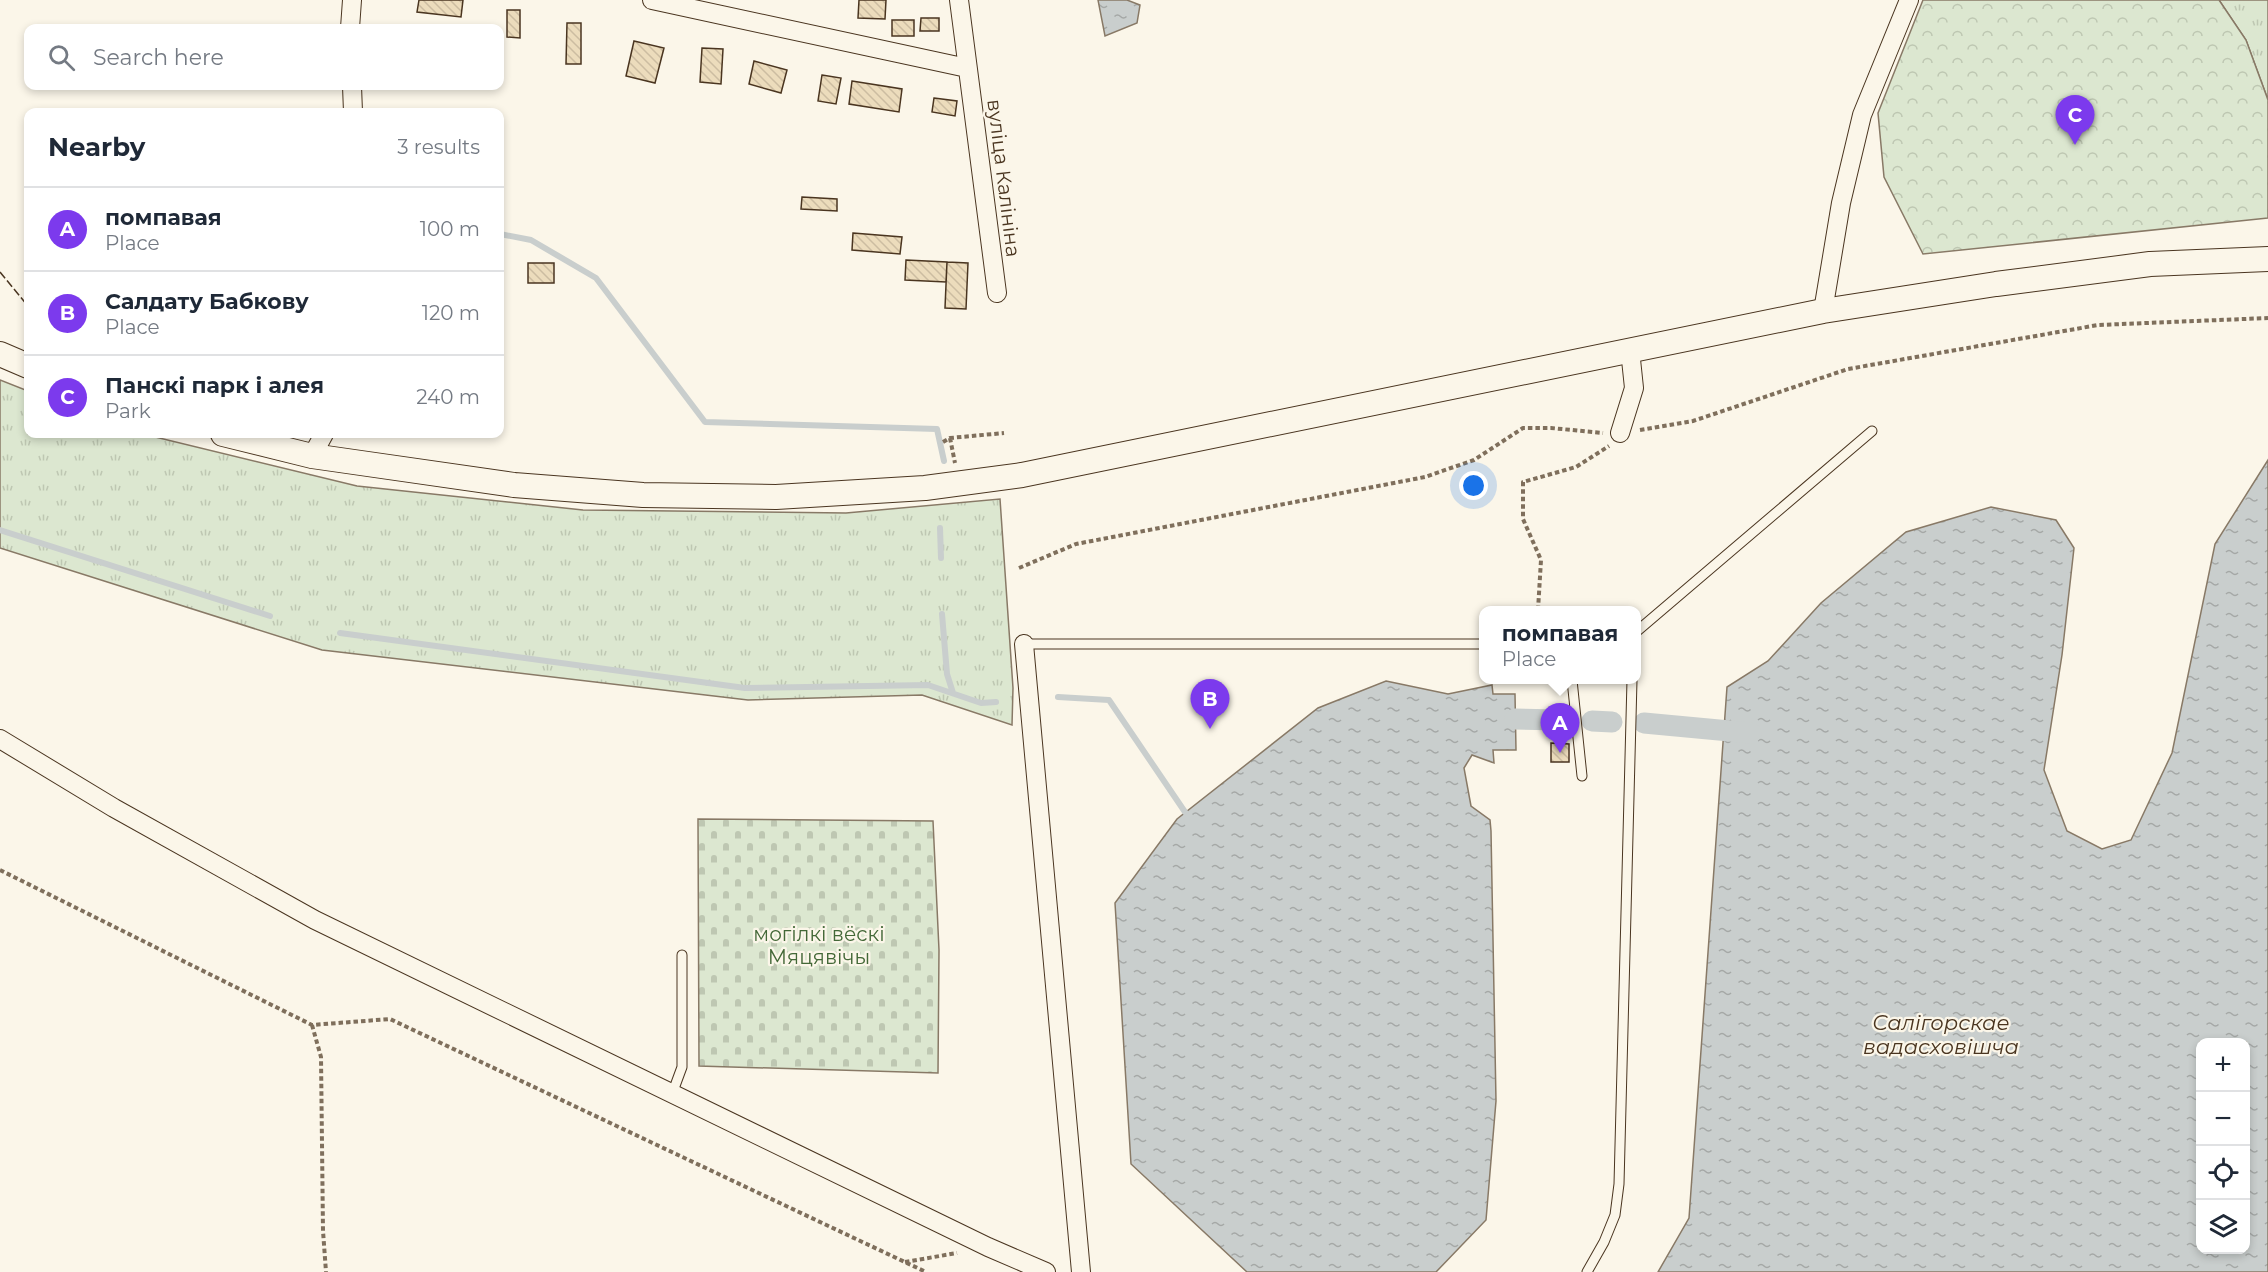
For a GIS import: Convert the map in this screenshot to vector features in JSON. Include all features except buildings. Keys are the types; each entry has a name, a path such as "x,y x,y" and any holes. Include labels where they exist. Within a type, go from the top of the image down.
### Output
{"main road":[{"path":"239,438 312,456 514,485 643,495 776,497 925,488 1023,476 1823,311 1996,284 2150,264 2268,259"},
{"path":"0,354 24,364"}],"street":[{"path":"350,24 352,0"},
{"path":"652,0 967,68"},
{"name":"вуліца Калініна","path":"958,0 997,293"},
{"path":"1823,311 1841,203 1862,115 1909,0"},
{"path":"352,90 353,108"},
{"path":"1620,433 1634,388 1630,350"},
{"path":"312,456 322,438"},
{"path":"1024,644 1066,1084 1081,1272"},
{"path":"0,739 114,808 315,920 988,1247 1046,1272"}],"lane":[{"path":"1641,628 1872,431"},
{"path":"1024,644 1479,644"},
{"path":"1572,684 1582,776"},
{"path":"1587,1272 1604,1242 1615,1215 1619,1184 1632,684"},
{"path":"672,1094 682,1066 682,955"}],"path":[{"path":"1019,568 1076,544 1425,477 1474,460 1523,428 1551,428 1597,434 1620,433 1693,421 1848,369 2098,325 2268,318"},
{"path":"944,442 950,438 1004,433"},
{"path":"1538,606 1541,560 1523,519 1523,482 1576,467 1613,444 1620,433"},
{"path":"950,438 954,455"},
{"path":"0,870 312,1025 390,1019 926,1272"},
{"path":"312,1025 321,1057 323,1231 326,1272"},
{"path":"904,1262 988,1247"}],"green space":[{"path":"1923,0 2219,0 2246,40 2268,100 2268,218 1923,254 1884,177 1878,113"},
{"path":"2219,0 2268,0 2268,100 2246,40"},
{"path":"0,380 24,389 24,438 159,438 357,486 583,510 846,513 1000,499 1013,688 1012,725 922,695 748,700 322,650 0,548"},
{"name":"могілкі вёскі Мяцявічы","path":"698,819 933,821 939,950 938,1073 699,1066"}],"water":[{"path":"1098,0 1127,0 1140,5 1137,23 1105,36"},
{"name":"Салігорскае вадасховішча","path":"2268,460 2268,1272 1658,1272 1689,1218 1727,687 1768,661 1821,603 1906,532 1991,507 2056,520 2074,548 2062,655 2044,770 2067,831 2102,849 2131,840 2172,753 2215,544"},
{"path":"1386,681 1448,694 1492,685 1493,694 1515,694 1516,750 1493,750 1494,763 1472,755 1464,768 1471,806 1490,820 1491,831 1496,1101 1486,1220 1436,1272 1247,1272 1131,1164 1115,903 1177,819 1318,708"}],"waterway":[{"path":"504,235 531,240 596,278 705,422 937,429 944,461"},
{"path":"940,528 941,558"},
{"path":"0,530 270,616"},
{"path":"942,614 947,674 953,693"},
{"path":"340,633 745,688 928,685 981,703 996,702"},
{"path":"1058,697 1109,700 1185,812"},
{"path":"1515,719 1560,720"},
{"path":"1592,721 1612,722"},
{"path":"1644,723 1751,733"}],"fence":[{"path":"0,272 24,301"}],"place":[{"name":"Панскі парк і алея","path":"2075,145"},
{"name":"Салдату Бабкову","path":"1210,729"},
{"name":"помпавая","path":"1560,753"}]}
